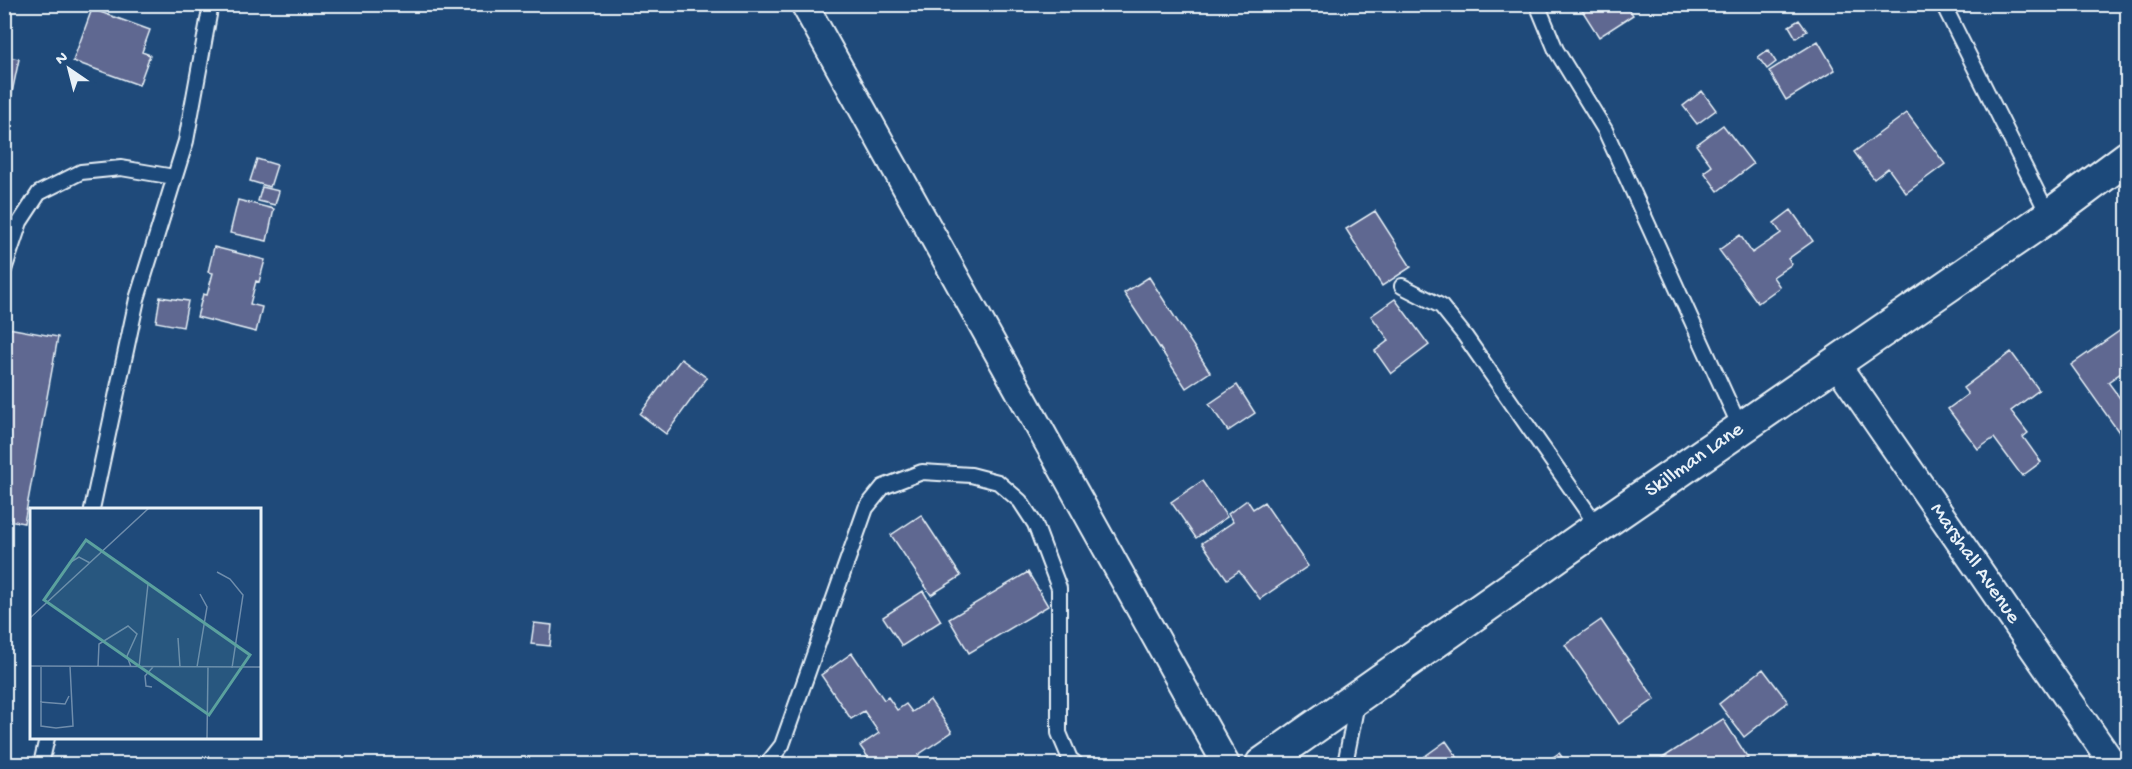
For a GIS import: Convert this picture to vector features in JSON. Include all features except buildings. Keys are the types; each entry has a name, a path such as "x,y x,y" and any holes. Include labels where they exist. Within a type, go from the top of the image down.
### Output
{"street":[{"path":"804,4 1226,765"},
{"name":"Skillman Lane","path":"1262,765 1598,527 2049,216 2127,157"},
{"name":"Marshall Avenue","path":"1836,363 2113,765"}],"lane":[{"path":"92,508 137,299 186,141 211,4"},
{"path":"1537,4 1556,50 1605,130 1741,429"},
{"path":"1943,4 2049,216"},
{"path":"4,270 20,222 39,193 81,172 121,168 174,177"},
{"path":"1402,286 1441,306 1465,336 1598,527"},
{"path":"766,765 782,745 866,508 883,487 922,472 971,475 998,482 1020,501 1035,524 1059,588 1059,733 1070,759 1076,765"},
{"path":"1345,765 1358,698"},
{"path":"41,765 47,739"}]}
